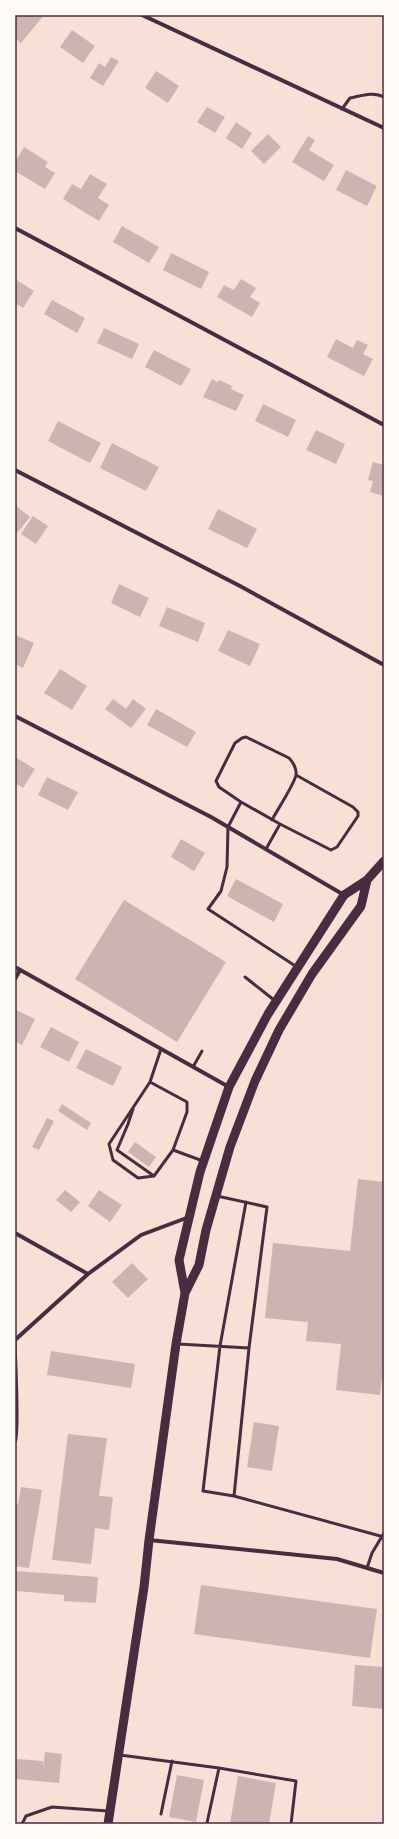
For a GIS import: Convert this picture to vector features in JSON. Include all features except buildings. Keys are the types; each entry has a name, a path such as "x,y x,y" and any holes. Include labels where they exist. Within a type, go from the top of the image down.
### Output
{"main road":[{"path":"185,1293 179,1260 203,1161 229,1087 276,1002 344,895 367,880 383,865"},
{"path":"108,1824 144,1587 176,1344 185,1293 199,1265 206,1230 230,1147 255,1082 279,1030 312,974 361,906 367,880"}],"street":[{"path":"142,15 384,128"},
{"path":"15,228 384,425"},
{"path":"15,470 240,586 384,665"},
{"path":"15,716 228,827 344,895"},
{"path":"15,967 229,1087"},
{"path":"15,979 20,970"},
{"path":"15,1340 88,1274 141,1235 189,1217"},
{"path":"15,1233 88,1274"},
{"path":"149,1540 337,1559 384,1573"}],"lane":[{"path":"342,109 350,98 368,94 379,94 384,97"},
{"path":"272,820 296,775 294,766 289,758 252,739 242,738 235,743 216,781 219,787 241,802 272,820 331,850 337,847 358,816 358,812 353,807 296,775"},
{"path":"241,802 228,827 227,867 221,891 208,909 297,967"},
{"path":"266,849 280,824"},
{"path":"246,977 276,1002"},
{"path":"150,1082 187,1102 187,1112 173,1150 154,1176 138,1178 113,1160 109,1144 150,1082 161,1049"},
{"path":"193,1067 202,1051"},
{"path":"134,1106 117,1150 154,1176"},
{"path":"173,1150 203,1161"},
{"path":"216,1196 267,1207 249,1348 234,1496"},
{"path":"246,1202 220,1346 203,1491 234,1496 383,1537"},
{"path":"15,1340 16,1406 18,1424 17,1438 15,1442"},
{"path":"176,1344 249,1348"},
{"path":"367,1568 372,1553 383,1537 384,1533"},
{"path":"119,1755 172,1761 296,1781 291,1824"},
{"path":"161,1814 172,1761"},
{"path":"207,1823 219,1768"},
{"path":"22,1824 26,1816 52,1807 110,1811"}]}
